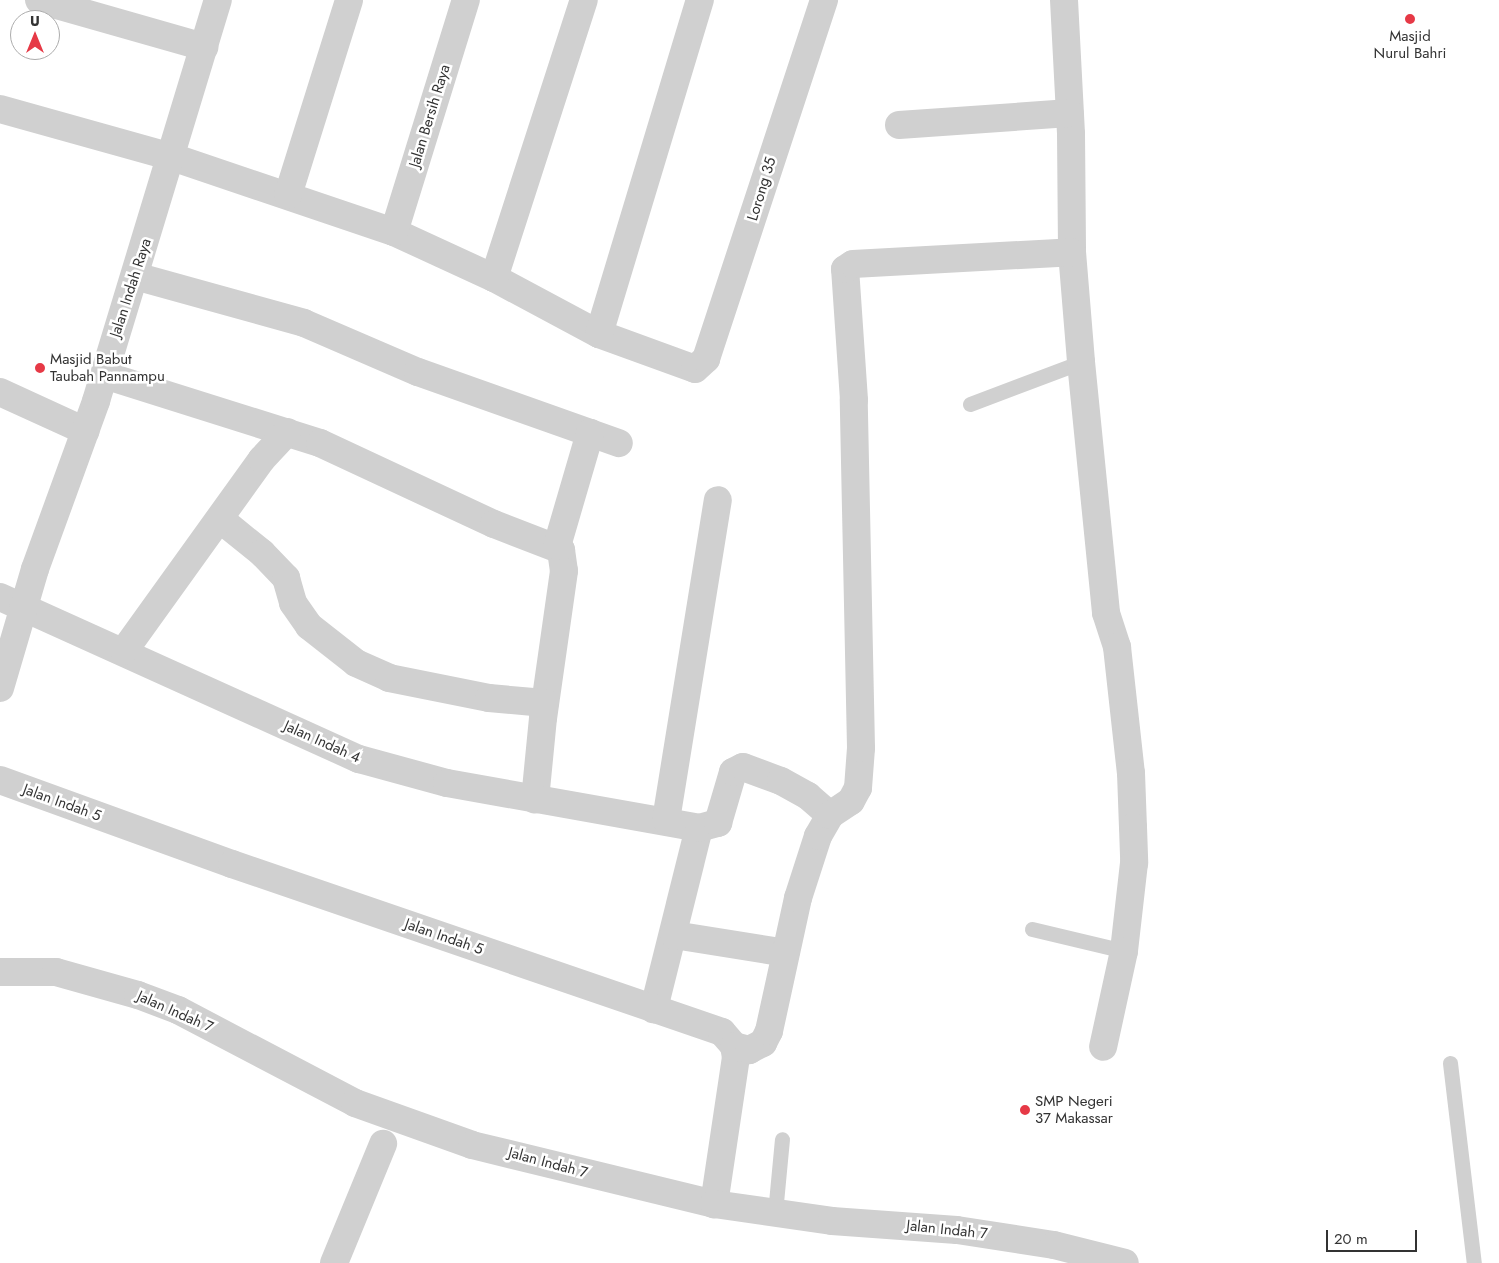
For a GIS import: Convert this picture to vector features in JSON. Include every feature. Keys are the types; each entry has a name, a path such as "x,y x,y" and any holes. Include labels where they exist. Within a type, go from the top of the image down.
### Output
{"street":[{"path":"39,0 204,46"},
{"name":"Jalan Indah Raya","path":"0,688 12,602 85,431 172,157 218,0"},
{"path":"288,196 349,0"},
{"name":"Jalan Bersih Raya","path":"394,232 466,0"},
{"path":"494,278 584,0"},
{"path":"0,109 172,157 394,232 494,278 598,334 700,0"},
{"name":"Lorong 35","path":"598,334 690,370 700,366 706,359 824,0"},
{"path":"1064,0 1070,114 1072,252 1081,362 1106,613 1117,647 1131,773 1134,863 1124,951 1103,1047"},
{"path":"899,124 1070,114"},
{"path":"714,1204 736,1057 734,1046 749,1050 762,1043 769,1031 810,858 823,824 830,815 851,801 858,788 861,748 854,393 845,270 853,264 1072,252"},
{"path":"135,276 304,323 418,372 619,443"},
{"path":"104,375 287,432 368,463 494,524 557,546 564,558 564,571 545,703 536,800"},
{"path":"0,392 85,431"},
{"path":"124,652 262,459 287,432"},
{"path":"557,546 590,432"},
{"path":"666,820 677,767 718,500"},
{"path":"220,519 286,578 293,603 309,626 356,663 389,678 489,698 545,703"},
{"name":"Jalan Indah 4","path":"12,602 359,759 447,783 536,800 666,820 700,828"},
{"path":"654,1009 700,828 718,823 733,772 743,767 781,781 808,796 830,815"},
{"name":"Jalan Indah 5","path":"0,780 232,864 722,1032 734,1046"},
{"path":"674,935 786,953"},
{"name":"Jalan Indah 7","path":"0,972 56,972 138,995 178,1010 346,1098 396,1120 472,1145 714,1204 832,1221 957,1230 1054,1245 1125,1263"},
{"path":"334,1263 383,1144"}],"lane":[{"path":"970,404 1081,362"},
{"path":"1032,929 1124,951"},
{"path":"1450,1063 1474,1263"},
{"path":"775,1213 782,1139"}],"place":[{"name":"Masjid Nurul Bahri","path":"1410,19"},
{"name":"Masjid Babut Taubah Pannampu","path":"40,368"},
{"name":"SMP Negeri 37 Makassar","path":"1025,1110"}]}
